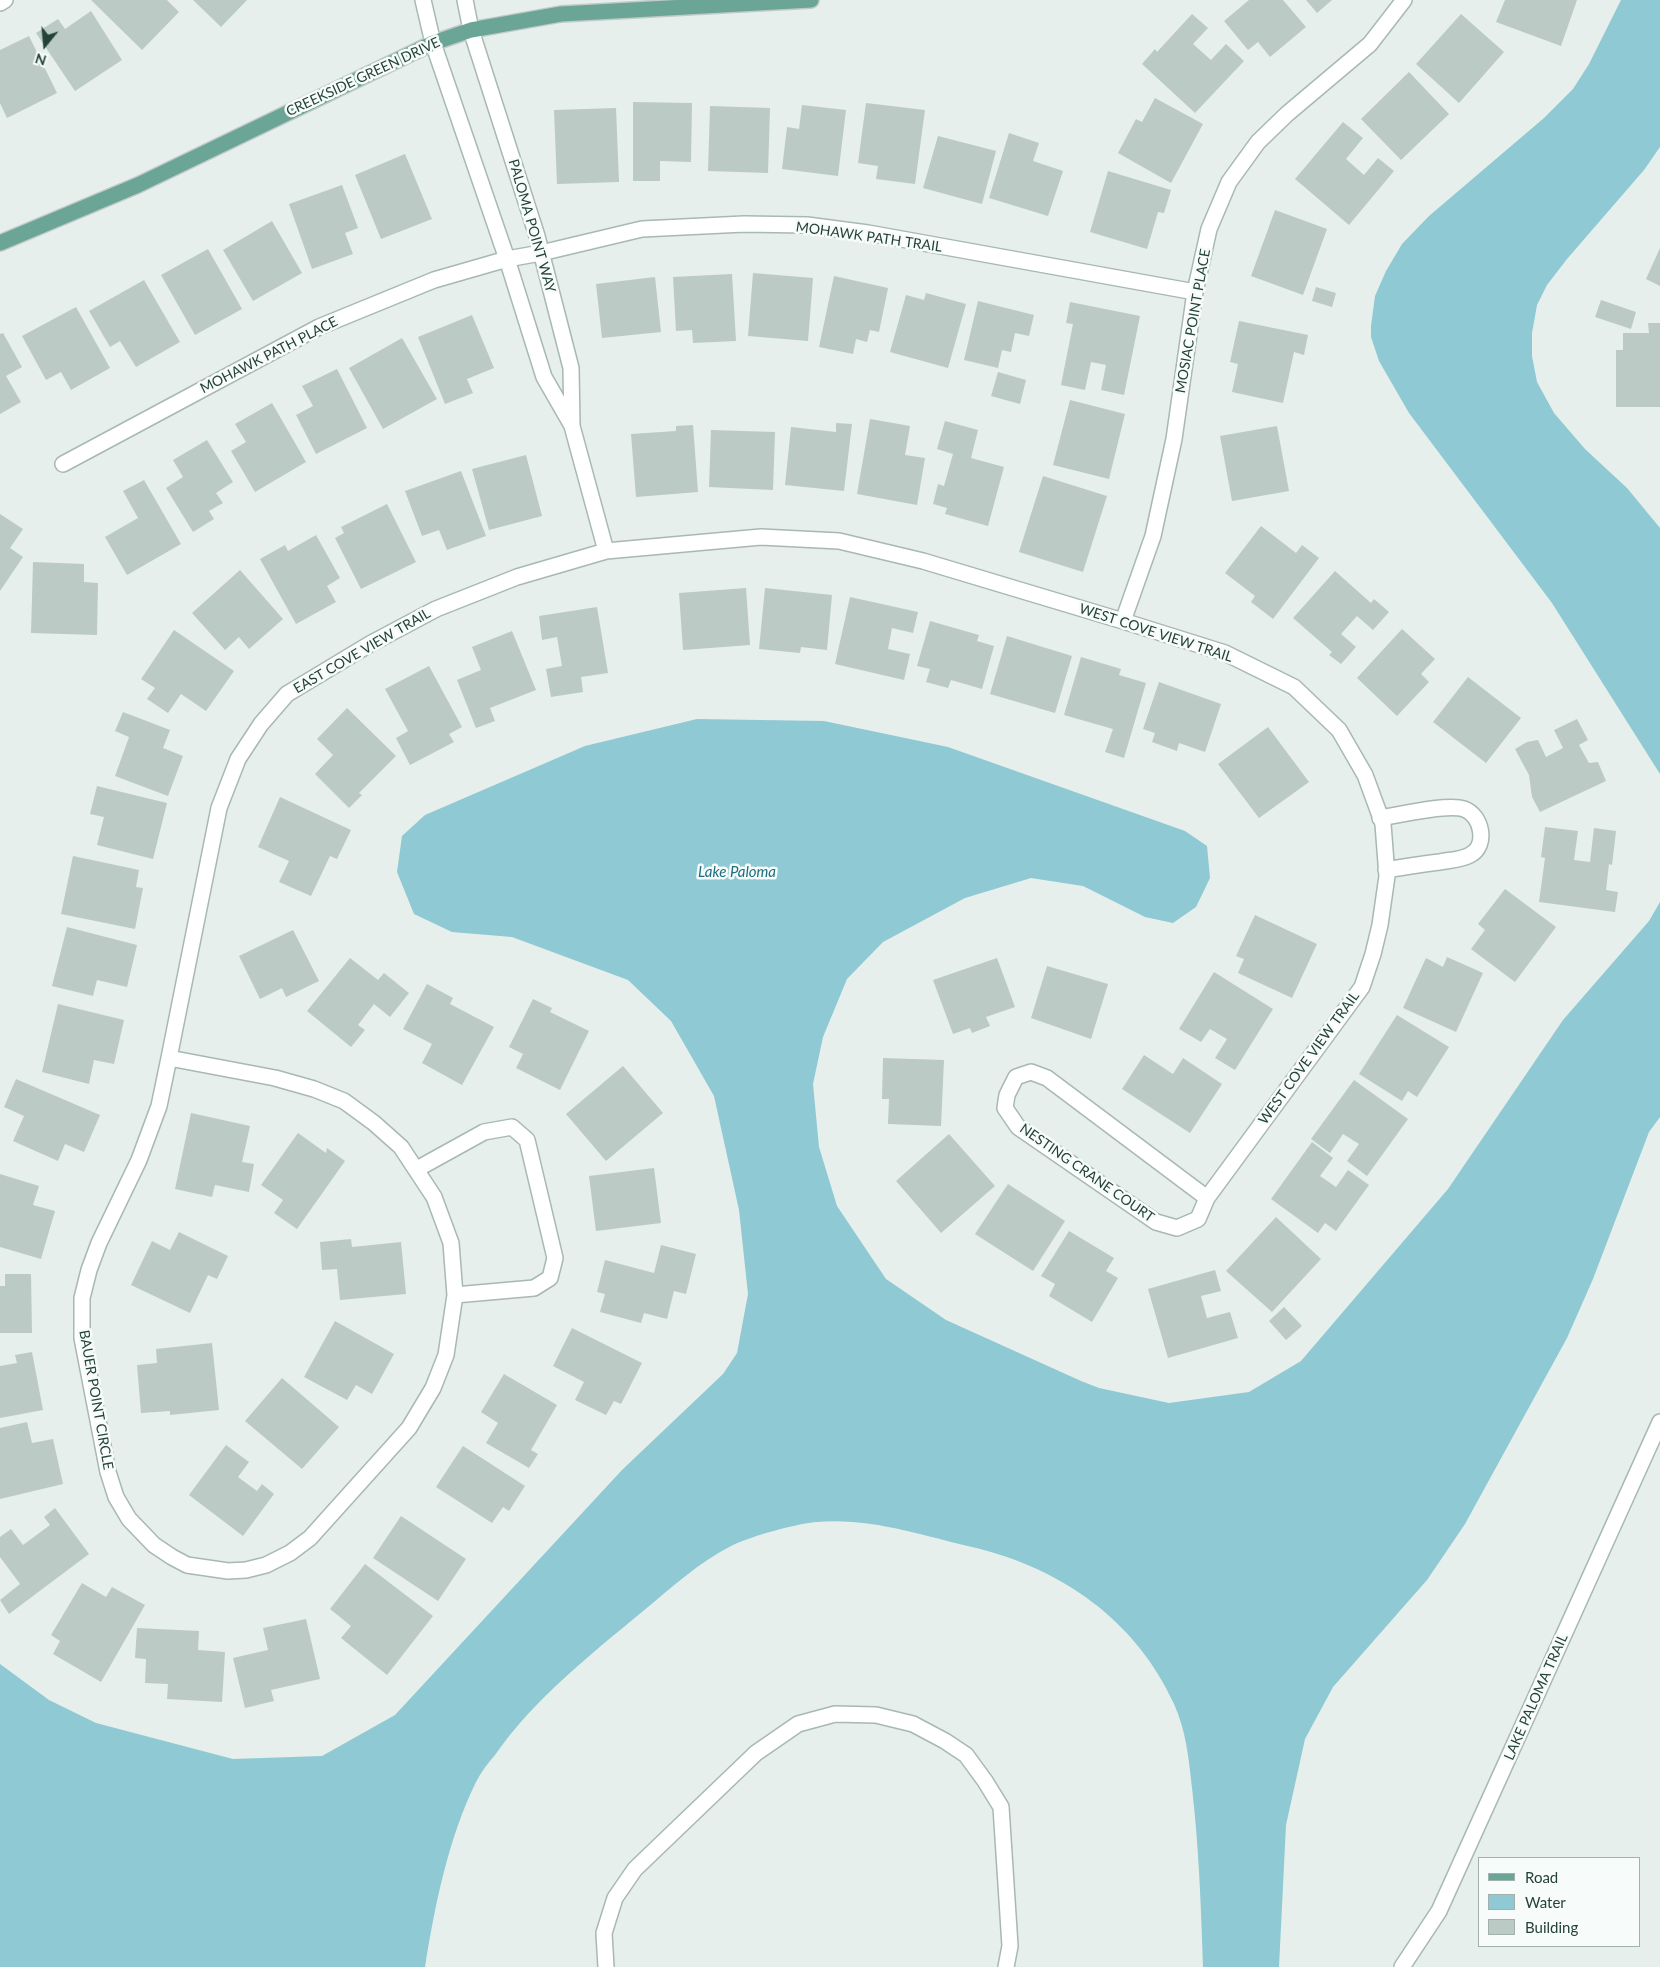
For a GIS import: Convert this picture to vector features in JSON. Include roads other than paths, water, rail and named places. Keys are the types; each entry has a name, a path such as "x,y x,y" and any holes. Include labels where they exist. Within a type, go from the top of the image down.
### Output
{"main road":[{"name":"CREEKSIDE GREEN DRIVE","path":"0,243 138,185 433,43 471,30 561,14 810,0"}],"street":[{"path":"0,3 5,0"},
{"name":"PALOMA POINT WAY","path":"422,0 433,43 507,259 544,377 572,426"},
{"name":"PALOMA POINT WAY","path":"465,0 471,30 542,253 571,368 572,426 606,551"},
{"name":"MOSIAC POINT PLACE","path":"1124,621 1153,536 1174,439 1195,292 1209,229 1228,182 1258,142 1287,114 1370,44 1404,0"},
{"name":"MOHAWK PATH TRAIL","path":"542,253 642,229 744,224 807,225 868,233 1195,292"},
{"name":"MOHAWK PATH PLACE","path":"63,464 319,327 434,280 507,259 542,253"},
{"name":"WEST COVE VIEW TRAIL","path":"606,551 761,537 839,541 923,561 1225,653 1294,687 1339,730 1365,775 1382,824 1386,870 1380,925 1373,954 1362,987 1207,1198"},
{"name":"EAST COVE VIEW TRAIL","path":"169,1058 219,808 238,759 261,724 286,694 370,644 436,609 517,577 606,551"},
{"path":"1380,818 1452,807 1465,809 1472,814 1479,823 1481,830 1481,839 1477,849 1471,855 1459,859 1386,870"},
{"name":"BAUER POINT CIRCLE","path":"169,1058 275,1078 314,1089 344,1102 374,1123 401,1147 434,1197 451,1243 456,1295 446,1355 433,1388 409,1428 310,1538 290,1553 266,1565 246,1570 228,1571 188,1565 154,1545 128,1519 116,1496 108,1472 82,1338 82,1298 88,1270 139,1160 160,1106 169,1058"},
{"name":"NESTING CRANE COURT","path":"1031,1072 1047,1078 1207,1198 1198,1219 1177,1228 1156,1222 1018,1127 1005,1108 1008,1095 1016,1077 1031,1072"},
{"path":"417,1169 484,1132 512,1127 527,1140 555,1258 550,1278 534,1288 456,1295"},
{"name":"LAKE PALOMA TRAIL","path":"1402,1967 1439,1911 1660,1422"},
{"path":"606,1967 604,1933 615,1898 635,1869 756,1753 798,1724 835,1714 876,1715 913,1724 966,1755 986,1781 1001,1807 1010,1946 1006,1967"}],"water":[{"path":"1621,0 1660,0 1660,147 1644,170 1547,285 1537,305 1532,333 1532,356 1537,382 1554,413 1585,449 1627,488 1660,528 1660,774 1552,603 1409,413 1379,361 1371,337 1375,296 1386,271 1402,244 1429,216 1544,118 1573,89 1589,64"},
{"name":"Lake Paloma","path":"697,719 824,721 948,747 1185,831 1207,846 1210,878 1196,907 1173,923 1145,917 1083,886 1031,878 965,898 883,942 847,979 823,1037 813,1084 819,1147 837,1206 886,1279 946,1320 1081,1381 1099,1388 1169,1403 1249,1392 1301,1361 1448,1189 1563,1020 1649,921 1660,902 1660,1117 1649,1132 1593,1279 1567,1338 1465,1524 1427,1580 1333,1687 1305,1739 1286,1825 1279,1967 1203,1967 1196,1833 1190,1767 1184,1735 1174,1704 1158,1674 1139,1647 1117,1623 1092,1602 1065,1584 1005,1556 895,1528 836,1521 807,1523 762,1534 733,1545 709,1559 583,1661 527,1715 482,1771 466,1804 450,1849 433,1920 425,1967 0,1967 0,1664 49,1700 96,1723 233,1759 322,1756 395,1715 622,1470 723,1374 737,1353 748,1294 739,1210 714,1096 671,1021 628,980 512,937 452,932 414,914 397,872 402,836 425,815 585,746"}]}
